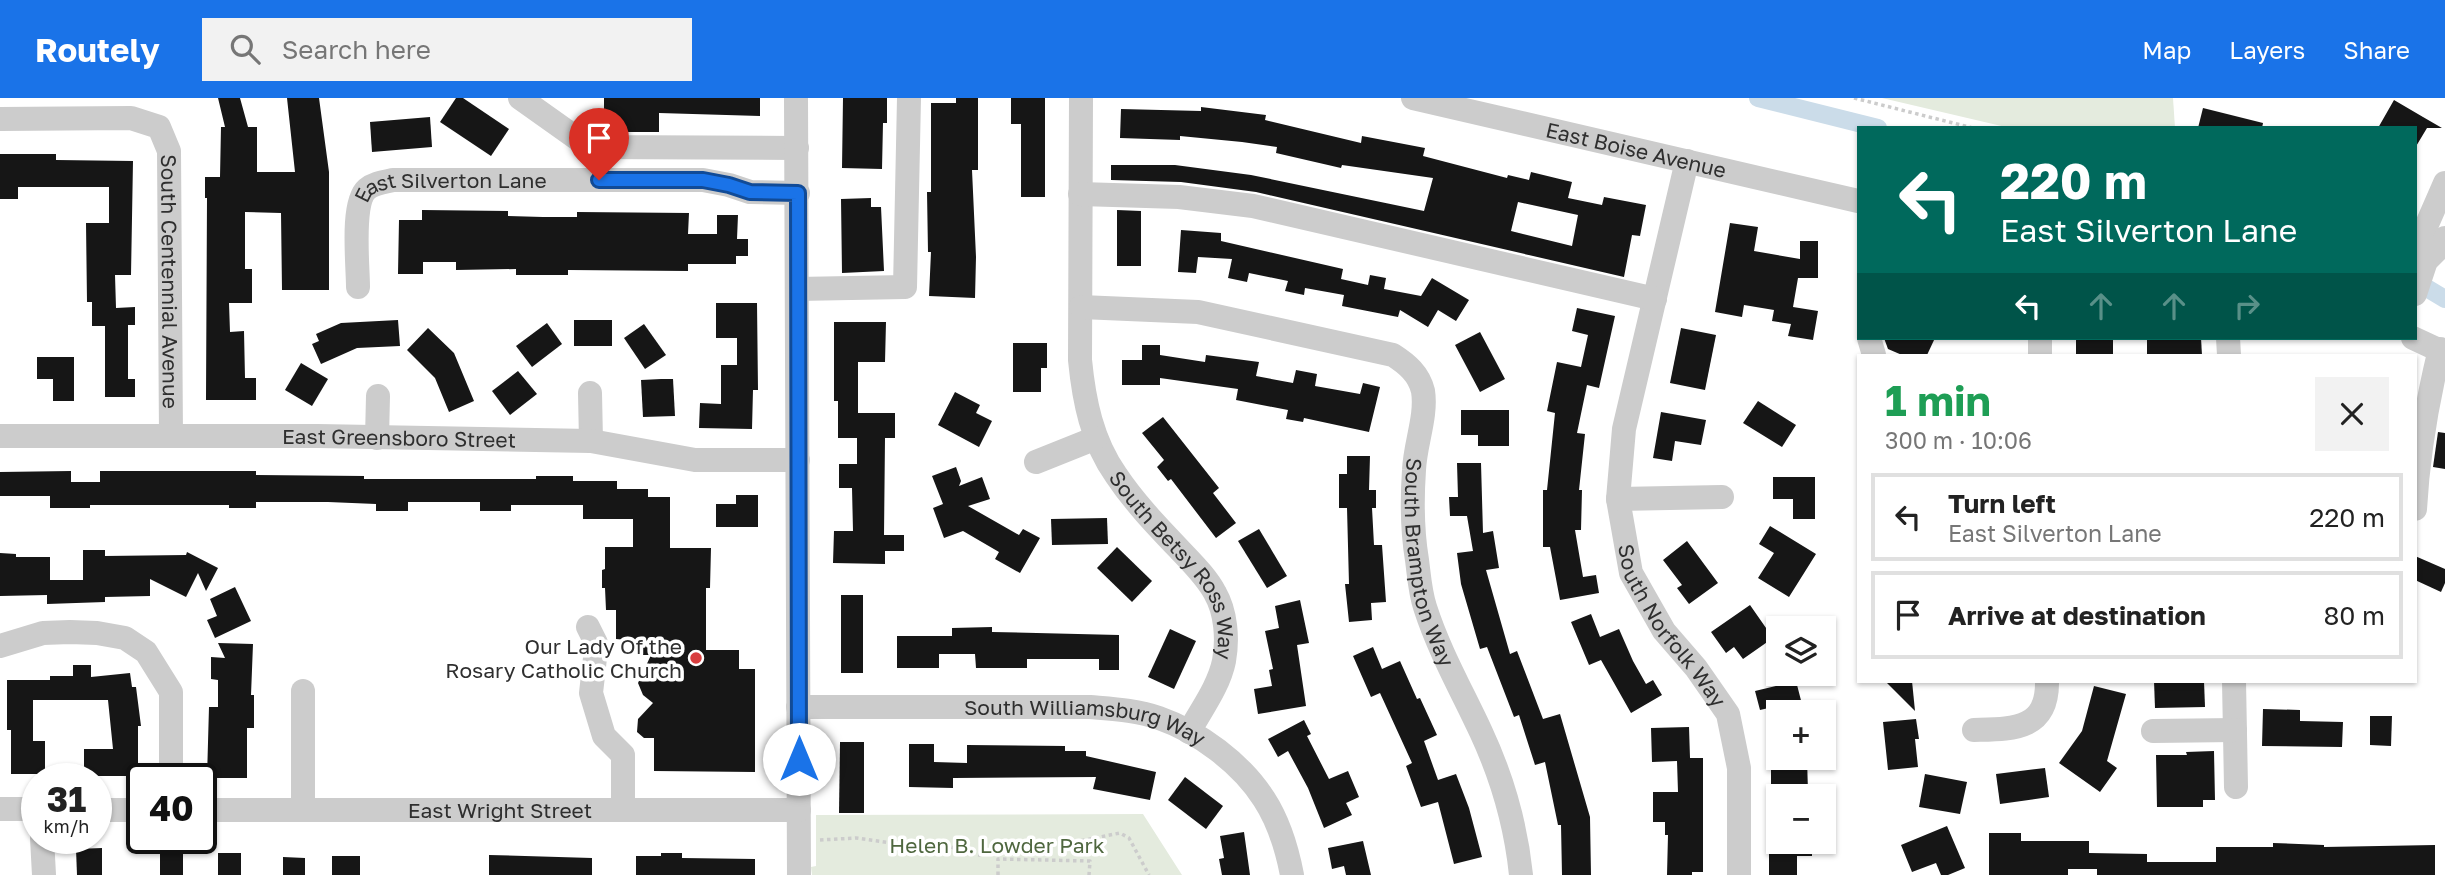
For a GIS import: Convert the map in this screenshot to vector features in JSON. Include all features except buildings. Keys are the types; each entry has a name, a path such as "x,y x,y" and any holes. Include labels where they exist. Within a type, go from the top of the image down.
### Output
{"street":[{"path":"520,98 589,147 797,148"},
{"path":"796,98 799,875"},
{"path":"797,289 905,286 909,98"},
{"name":"South Betsy Ross Way","path":"1081,98 1080,360 1083,398 1096,438 1114,474 1139,507 1200,571 1216,594 1223,613 1226,636 1224,661 1214,687 1189,732"},
{"name":"East Boise Avenue","path":"1413,98 1857,201"},
{"name":"South Centennial Avenue","path":"0,119 131,118 159,127 169,151 170,436"},
{"name":"South Norfolk Way","path":"1687,161 1624,429 1618,499 1631,573 1664,631 1696,668 1728,714 1739,768 1739,875"},
{"name":"East Silverton Lane","path":"358,286 358,213 366,189 393,180 703,180 750,192 798,193"},
{"path":"2426,261 2421,238 2445,183"},
{"path":"1080,194 1180,197 1253,206 1655,299"},
{"path":"2417,288 2426,261 2445,238"},
{"name":"South Brampton Way","path":"1081,307 1169,309 1227,317 1394,355 1407,363 1417,376 1423,402 1413,469 1413,539 1424,605 1451,673 1482,734 1504,792 1518,846 1521,875"},
{"path":"2417,340 2442,351 2417,478"},
{"path":"590,393 591,441"},
{"path":"377,438 378,396"},
{"name":"East Greensboro Street","path":"0,436 591,441 695,460 798,460"},
{"path":"1037,462 1096,438"},
{"path":"1618,499 1722,497"},
{"path":"588,627 596,643 591,693 604,736 623,755 623,810"},
{"path":"0,646 43,633 97,633 125,638 146,652 171,692 172,763"},
{"path":"1973,730 2011,729 2029,724 2041,709 2047,683"},
{"path":"2234,683 2236,787"},
{"path":"303,691 303,810"},
{"name":"South Williamsburg Way","path":"798,707 1090,707 1126,710 1159,718 1189,732 1232,762 1265,800 1287,846 1292,875"},
{"path":"2153,731 2235,730"},
{"path":"0,809 21,810"},
{"name":"East Wright Street","path":"217,810 799,810"},
{"path":"42,854 44,875"}],"path":[{"path":"1854,98 1965,126"},
{"path":"814,840 856,838 913,846 941,843 979,855 1041,841 1070,843 1120,833 1129,838 1149,875"},
{"path":"998,875 999,852"},
{"path":"998,859 1090,861 1089,875"}],"green space":[{"path":"1882,98 2173,98 2175,126 2001,126"},
{"name":"Helen B. Lowder Park","path":"1143,814 1182,875 812,875 811,867 816,866 816,815"}],"waterway":[{"path":"1758,98 1870,126"},
{"path":"2417,282 2445,299"}],"place":[{"name":"Our Lady Of the Rosary Catholic Church","path":"696,658"}],"route":[{"path":"599,180 703,180 750,192 798,193 799,759"}]}
